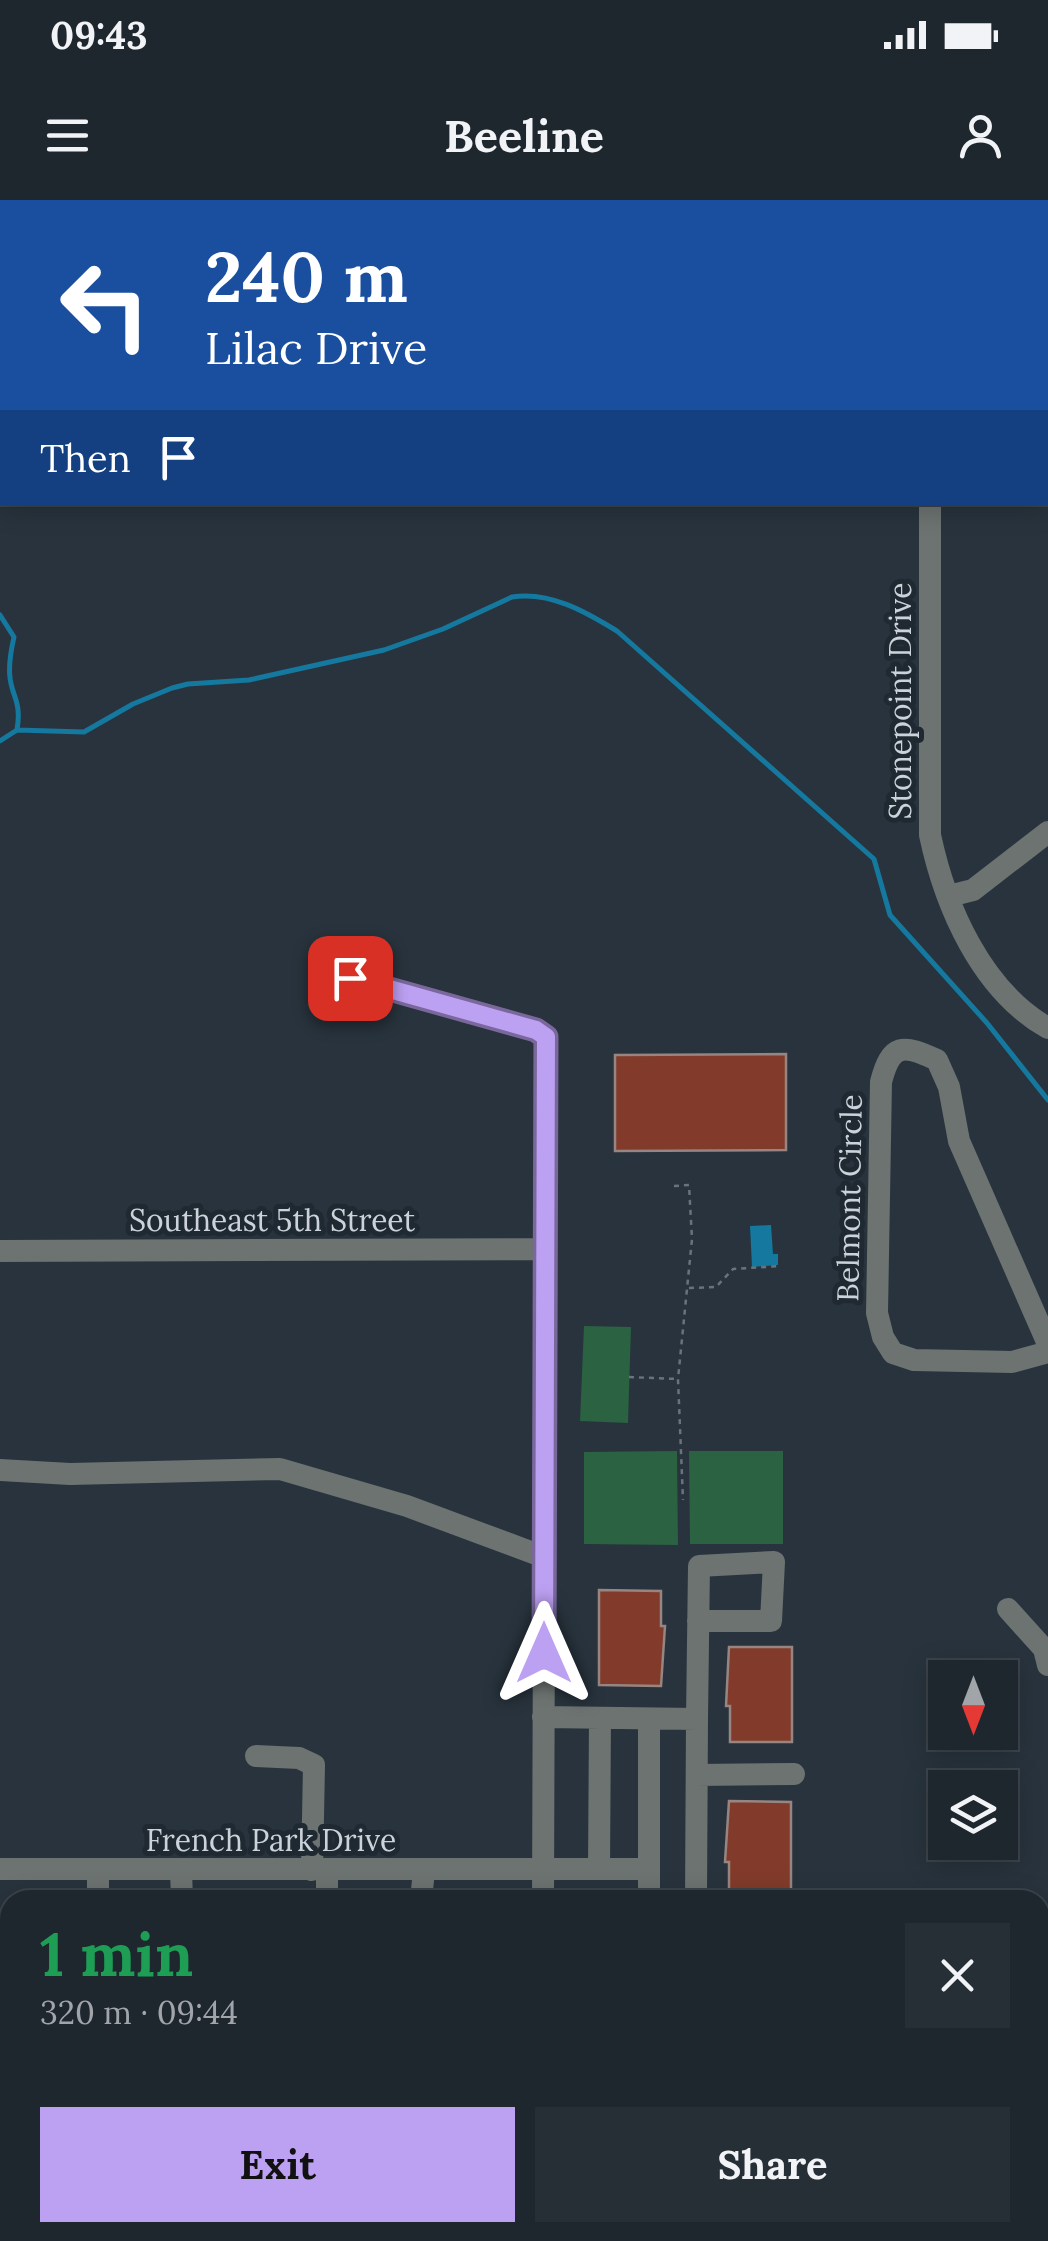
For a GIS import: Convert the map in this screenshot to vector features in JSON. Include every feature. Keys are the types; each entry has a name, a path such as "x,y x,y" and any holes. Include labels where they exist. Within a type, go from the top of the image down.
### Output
{"street":[{"name":"Stonepoint Drive","path":"930,505 930,835 936,865 966,939 1031,1018 1048,1028"},
{"path":"950,896 973,890 1048,832"},
{"path":"350,978 536,1030 546,1037 543,1890"},
{"name":"Belmont Circle","path":"1048,1344 966,1157 952,1111 950,1088 938,1060 912,1048 896,1050 886,1060 880,1082 877,1313 883,1337 892,1352 914,1360 1012,1362 1048,1352"},
{"name":"Southeast 5th Street","path":"0,1252 545,1250"},
{"path":"0,1470 70,1474 280,1469 407,1506 544,1557"},
{"path":"1008,1609 1044,1649 1048,1665"},
{"path":"696,1890 698,1621"},
{"path":"543,1717 697,1719"},
{"path":"599,1870 600,1718"},
{"path":"649,1890 650,1719"},
{"path":"256,1756 299,1758 314,1765 319,1870 324,1890"},
{"path":"697,1775 794,1774"},
{"name":"French Park Drive","path":"0,1869 650,1869"},
{"path":"98,1870 98,1890"},
{"path":"182,1870 182,1890"},
{"path":"422,1890 424,1870"}],"path":[{"path":"674,1186 689,1186 692,1239 678,1379 683,1500"},
{"path":"688,1288 716,1288 732,1269 781,1266"},
{"path":"630,1377 678,1379"}],"green space":[{"path":"584,1326 631,1327 628,1423 580,1421"},
{"path":"677,1451 678,1545 584,1544 584,1452"},
{"path":"689,1451 783,1451 783,1544 690,1544"}],"water":[{"path":"771,1225 773,1254 778,1254 778,1265 752,1267 750,1226"}],"building":[{"path":"786,1054 786,1150 615,1151 615,1055"},
{"path":"599,1590 661,1591 661,1626 665,1626 661,1686 599,1685"},
{"path":"729,1647 792,1647 792,1742 730,1742 730,1706 726,1706"},
{"path":"729,1801 791,1802 791,1890 729,1890 729,1862 725,1862"}],"waterway":[{"path":"17,730 84,732 133,704 172,688 249,680 384,650 443,629 512,597 554,600 617,631 874,859 890,915 987,1023 1048,1100"},
{"path":"0,615 14,637 10,671 18,706 17,730"},
{"path":"0,741 17,730"}],"route":[{"path":"350,978 444,1002 536,1030 546,1037 544,1653"}]}
